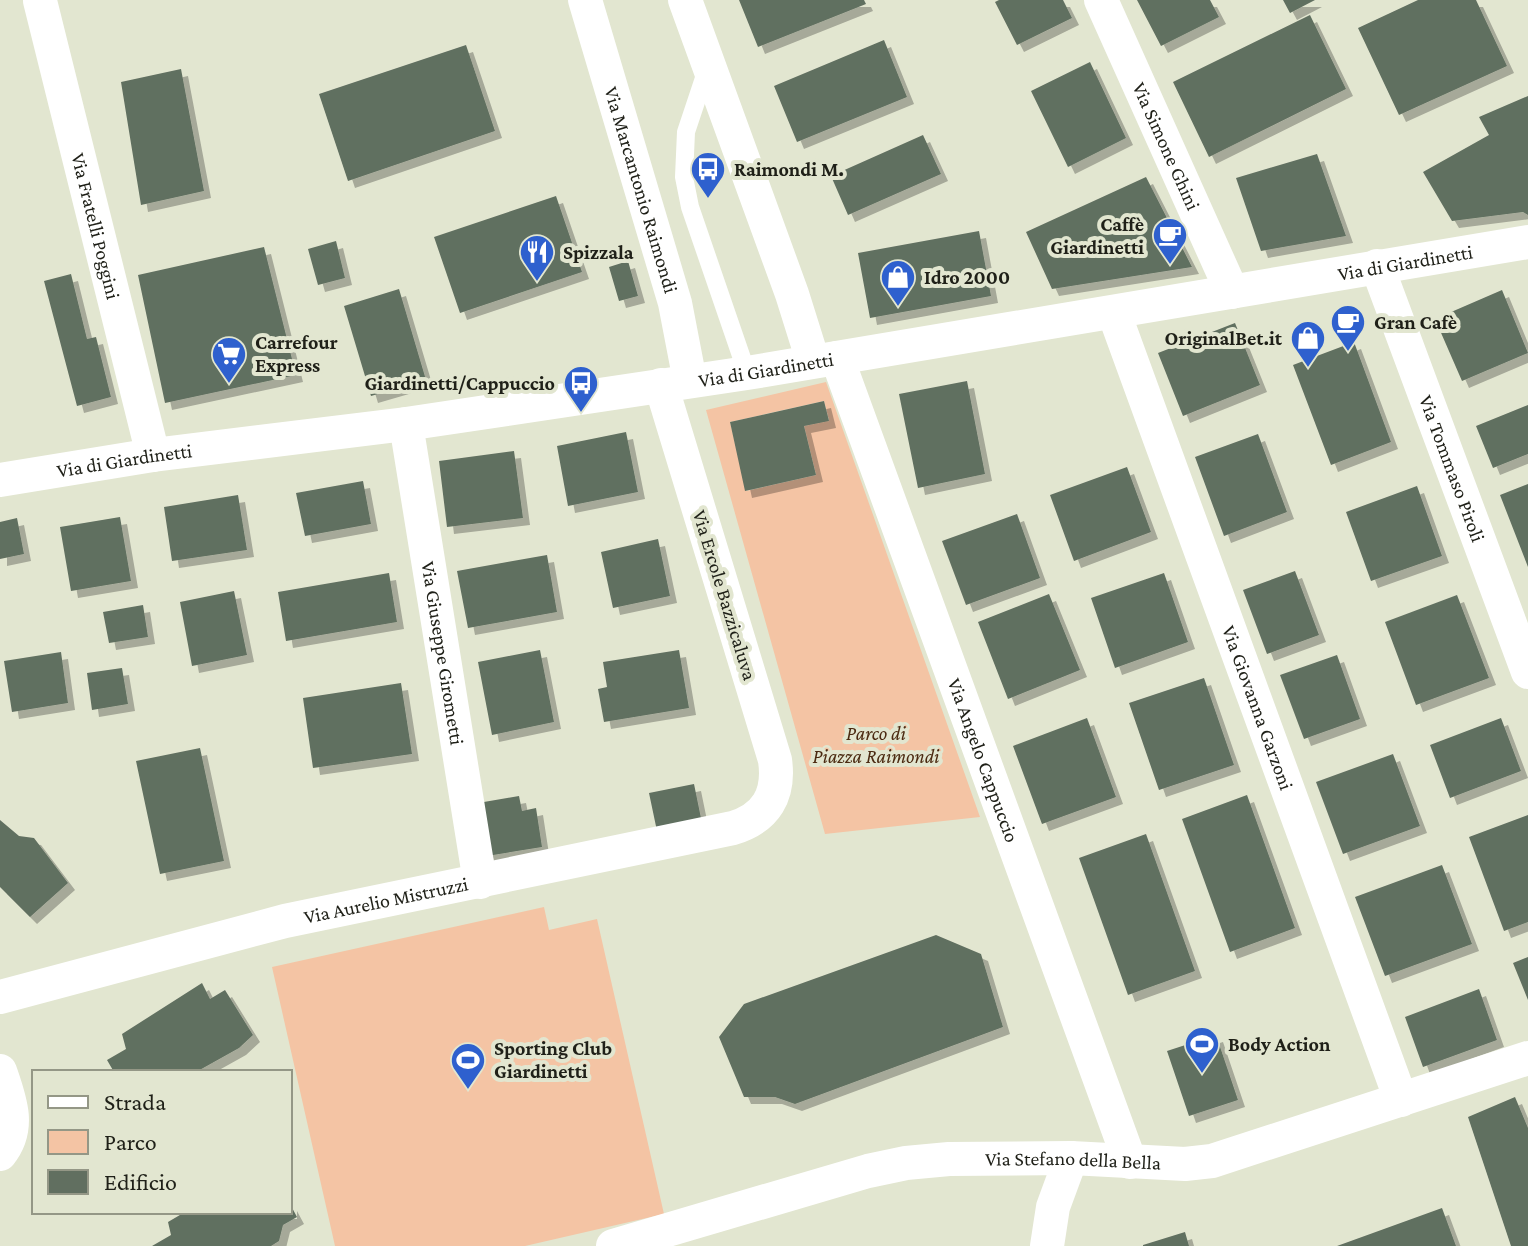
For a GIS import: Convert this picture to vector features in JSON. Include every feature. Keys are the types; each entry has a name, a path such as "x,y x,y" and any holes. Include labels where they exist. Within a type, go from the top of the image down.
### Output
{"street":[{"path":"38,0 48,0"},
{"name":"Via Fratelli Poggini","path":"38,0 153,455"},
{"name":"Via Marcantonio Raimondi","path":"585,0 675,303 675,383"},
{"path":"685,0 792,294 825,359"},
{"name":"Via Simone Ghini","path":"1101,0 1232,292"},
{"name":"Via di Giardinetti","path":"0,480 153,455 406,424 747,373 1528,242"},
{"name":"Via Tommaso Piroli","path":"1377,266 1528,672"},
{"name":"Via Giovanna Garzoni","path":"1114,313 1401,1100"},
{"name":"Via Angelo Cappuccio","path":"825,359 1130,1162"},
{"name":"Via Ercole Bazzicaluva","path":"675,383 775,760 777,783 769,805"},
{"name":"Via Giuseppe Girometti","path":"406,424 480,882"},
{"name":"Via Aurelio Mistruzzi","path":"0,997 267,926 733,828 753,821 769,805"},
{"name":"Via Stefano della Bella","path":"613,1246 887,1166 949,1159 1071,1158 1185,1164 1212,1161 1528,1058"},
{"path":"0,1071 11,1105 13,1125 0,1154"},
{"path":"1047,1246 1053,1207 1071,1158"}],"lane":[{"path":"709,62 686,132 684,177 690,207 747,373"}],"green space":[{"name":"Parco di Piazza Raimondi","path":"826,382 980,817 825,834 706,410","holes":["824,401 829,420 804,426 816,475 746,491 730,422"]},
{"name":"Sporting Club Giardinetti","path":"544,907 549,930 597,919 664,1214 525,1246 335,1246 272,967"}],"building":[{"path":"739,0 864,0 866,4 758,47"},
{"path":"1063,0 1072,18 1017,45 995,2"},
{"path":"1137,0 1210,0 1219,17 1161,46"},
{"path":"1283,0 1315,0 1290,13"},
{"path":"1418,0 1476,0 1507,66 1399,115 1358,28"},
{"path":"1310,15 1346,89 1209,157 1173,82"},
{"path":"884,40 907,97 797,142 774,86"},
{"path":"466,45 495,131 348,181 319,94"},
{"path":"1090,62 1126,138 1068,167 1031,91"},
{"path":"181,69 204,191 141,205 121,82"},
{"path":"1528,96 1528,215 1523,212 1452,221 1423,172 1489,135 1479,117"},
{"path":"923,135 941,174 848,215 831,176"},
{"path":"1317,154 1346,236 1261,251 1236,178"},
{"path":"1146,177 1192,267 1052,289 1026,232"},
{"path":"556,196 582,272 460,313 434,237"},
{"path":"979,231 991,296 870,318 858,253"},
{"path":"336,241 345,278 318,285 308,249"},
{"path":"264,247 296,375 165,403 138,275"},
{"path":"628,261 638,296 619,301 609,267"},
{"path":"71,274 87,339 96,337 111,397 77,406 44,281"},
{"path":"399,289 426,380 371,396 344,306"},
{"path":"1502,290 1528,353 1462,381 1435,319"},
{"path":"1235,323 1260,385 1183,416 1158,353"},
{"path":"1354,342 1391,442 1331,465 1293,365"},
{"path":"967,381 985,474 918,488 899,394"},
{"path":"824,401 829,421 804,426 816,475 745,491 730,422"},
{"path":"1528,405 1528,454 1493,468 1476,426"},
{"path":"626,432 638,492 568,506 557,446"},
{"path":"1258,434 1287,512 1224,536 1195,457"},
{"path":"514,451 523,518 447,527 439,461"},
{"path":"1127,467 1151,532 1074,561 1050,495"},
{"path":"363,481 371,524 305,536 296,493"},
{"path":"1528,484 1528,567 1500,495"},
{"path":"1417,486 1442,556 1371,581 1346,512"},
{"path":"238,495 247,550 172,561 164,507"},
{"path":"1017,514 1040,578 966,605 942,541"},
{"path":"120,517 131,581 71,591 60,527"},
{"path":"17,518 24,554 0,559 0,522"},
{"path":"658,539 670,596 613,608 601,552"},
{"path":"547,555 557,612 468,628 457,571"},
{"path":"1295,571 1319,635 1267,654 1243,590"},
{"path":"389,573 397,622 286,641 278,592"},
{"path":"1164,573 1188,642 1115,668 1091,598"},
{"path":"234,591 247,655 192,666 180,602"},
{"path":"1049,594 1080,670 1008,699 978,622"},
{"path":"1457,595 1489,678 1416,705 1385,622"},
{"path":"143,605 148,637 109,643 103,612"},
{"path":"540,650 554,722 492,735 478,662"},
{"path":"679,650 689,708 604,722 598,689 607,687 603,662"},
{"path":"61,652 68,703 12,712 4,661"},
{"path":"1337,655 1360,719 1304,739 1280,675"},
{"path":"122,668 128,704 92,710 87,673"},
{"path":"1204,678 1234,765 1159,790 1129,703"},
{"path":"401,683 412,754 313,768 303,698"},
{"path":"1087,718 1116,797 1042,824 1013,746"},
{"path":"1501,718 1521,771 1450,798 1430,745"},
{"path":"200,748 224,861 160,874 136,761"},
{"path":"1393,754 1420,826 1343,854 1316,782"},
{"path":"694,784 702,823 657,831 649,793"},
{"path":"1247,795 1295,928 1230,952 1182,819"},
{"path":"519,796 522,811 536,808 542,847 487,856 478,803"},
{"path":"1528,815 1528,922 1504,931 1469,837"},
{"path":"0,820 19,836 34,838 68,883 30,917 0,887"},
{"path":"1146,834 1195,971 1128,995 1079,858"},
{"path":"1442,865 1472,944 1385,976 1355,897"},
{"path":"936,935 981,954 1003,1027 795,1104 775,1097 744,1097 719,1037 744,1004"},
{"path":"1528,957 1528,1000 1513,963"},
{"path":"202,983 210,999 225,990 253,1035 239,1048 200,1070 113,1070 107,1060 126,1049 122,1034"},
{"path":"1479,989 1497,1040 1423,1067 1405,1017"},
{"name":"Body Action","path":"1216,1035 1238,1100 1189,1116 1167,1051"},
{"path":"1515,1097 1528,1128 1528,1246 1511,1246 1468,1117"},
{"path":"292,1208 297,1217 283,1225 279,1241 271,1246 152,1246 171,1235 168,1222 182,1214 292,1214"},
{"path":"1442,1208 1456,1246 1337,1246"},
{"path":"1185,1232 1189,1246 1143,1246 1143,1245"}],"place":[{"name":"Raimondi M.","path":"708,200"},
{"name":"Caffè Giardinetti","path":"1170,266"},
{"name":"Spizzala","path":"537,283"},
{"name":"Idro 2000","path":"898,308"},
{"name":"Gran Cafè","path":"1348,353"},
{"name":"OriginalBet.it","path":"1308,369"},
{"name":"Carrefour Express","path":"229,385"},
{"name":"Giardinetti/Cappuccio","path":"581,414"},
{"name":"Body Action","path":"1202,1075"},
{"name":"Sporting Club Giardinetti","path":"468,1091"}]}
